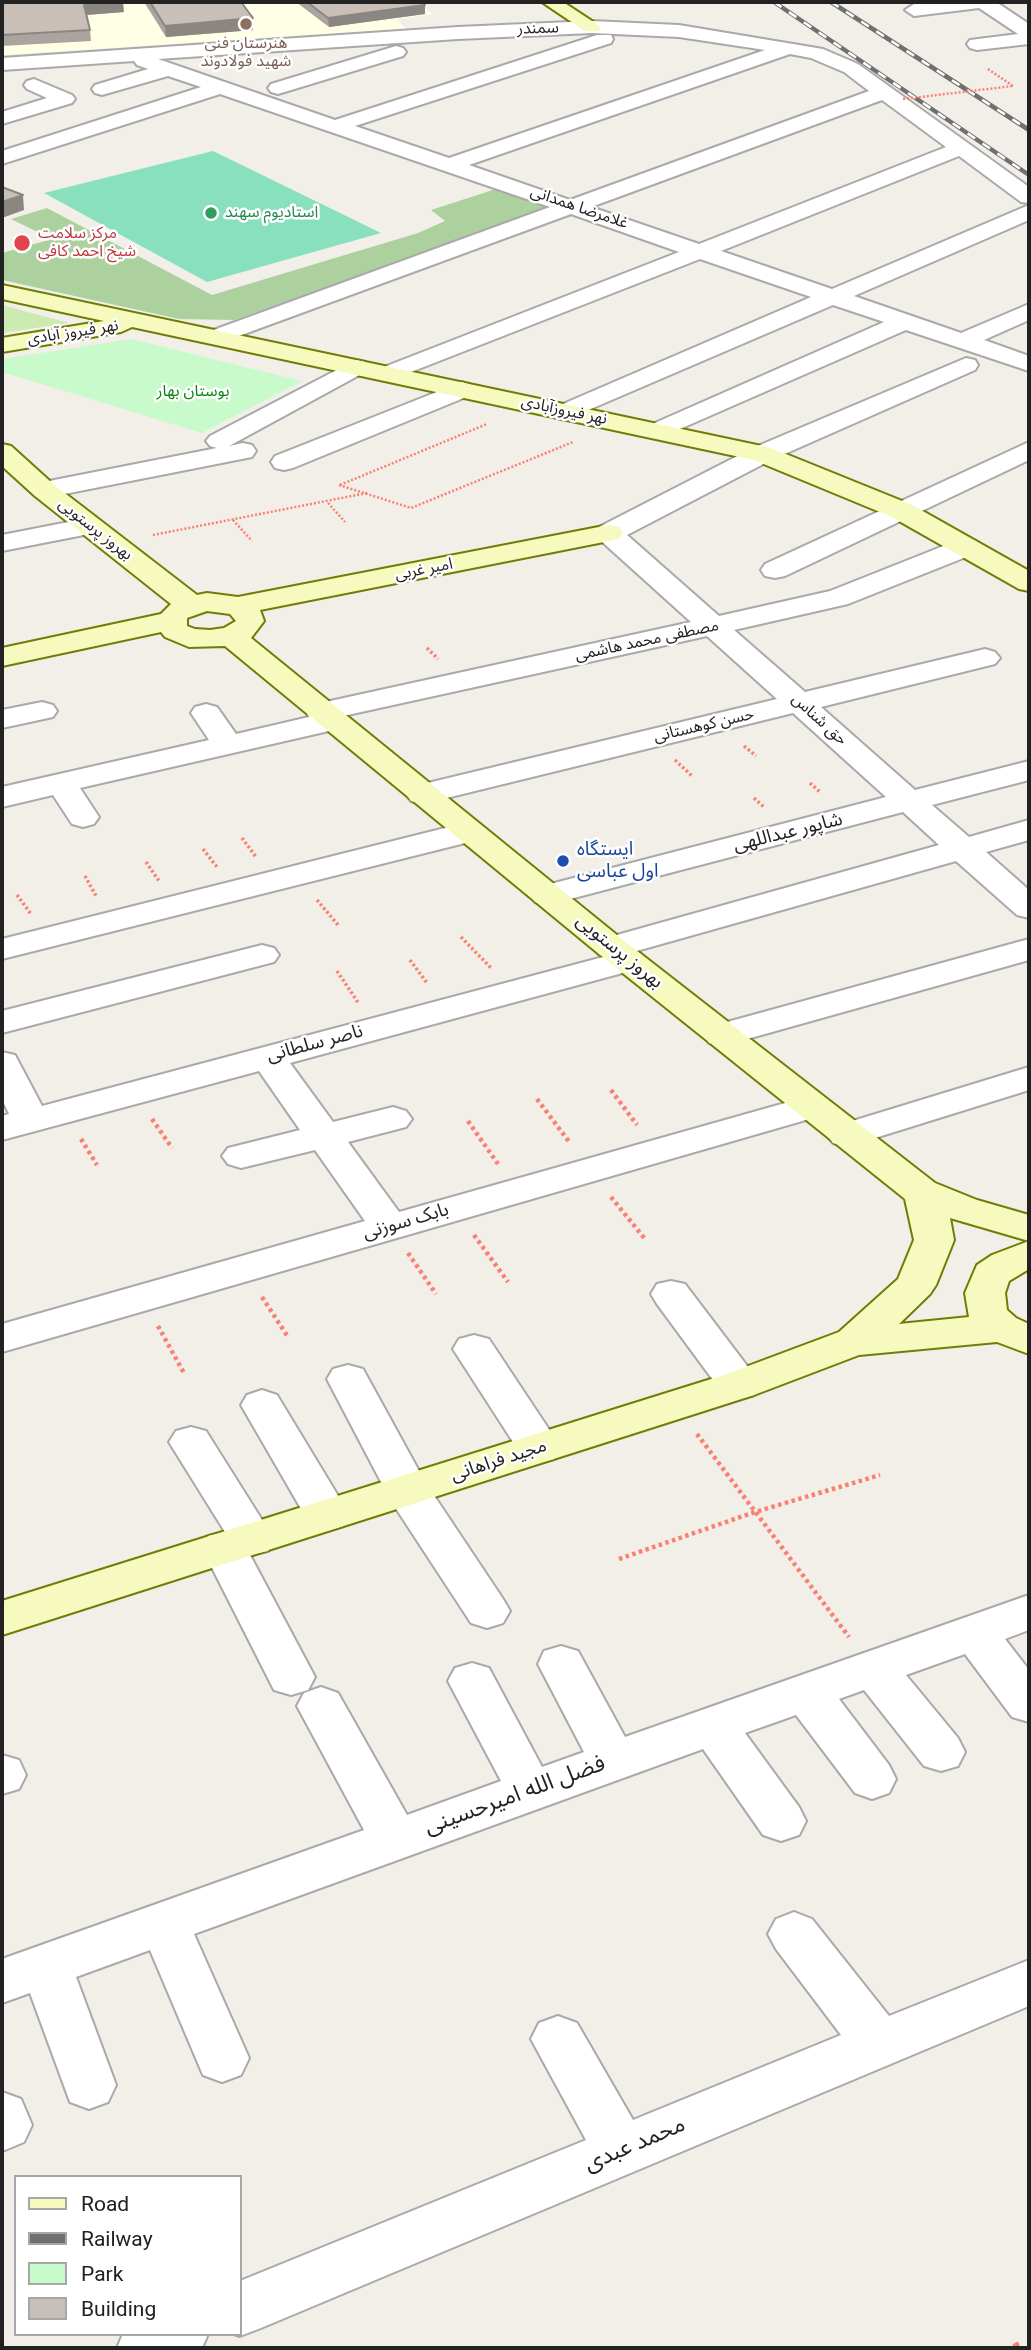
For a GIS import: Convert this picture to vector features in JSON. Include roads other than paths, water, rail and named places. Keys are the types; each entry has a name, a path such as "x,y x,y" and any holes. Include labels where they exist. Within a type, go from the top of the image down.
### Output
{"street":[{"path":"981,2 1029,32"},
{"path":"914,10 987,2"},
{"path":"556,5 585,5"},
{"path":"556,5 592,27"},
{"name":"سمندر","path":"2,65 458,33 592,27 679,31 791,47 837,62 894,96 1029,197"},
{"path":"337,126 636,29"},
{"path":"278,88 458,33"},
{"path":"976,44 1029,38"},
{"path":"450,165 791,47"},
{"path":"501,54 531,63"},
{"name":"غلامرضا همدانی","path":"128,55 169,69 222,82 337,126 906,321 964,353 1029,364"},
{"path":"102,89 169,69"},
{"path":"423,74 462,85"},
{"path":"2,158 222,82"},
{"path":"2,118 65,100 34,85"},
{"path":"216,337 573,206 894,96"},
{"path":"2,118 55,141"},
{"path":"388,374 962,148"},
{"path":"565,412 1029,212"},
{"name":"نهر فیروز آبادی","path":"2,292 75,307"},
{"name":"نهر فیروزآبادی","path":"75,307 762,454 902,511 1029,583"},
{"path":"610,533 964,353 1029,312"},
{"path":"657,431 906,321"},
{"name":"نهر فیروز آبادی","path":"2,345 143,322"},
{"path":"219,441 356,367"},
{"path":"284,462 462,390"},
{"path":"775,570 1029,450"},
{"path":"44,490 243,451"},
{"name":"بهروز پرستویی","path":"2,452 111,544 181,613"},
{"path":"2,543 89,526"},
{"name":"امیر غربی","path":"181,613 175,631 189,638 210,639 234,621 610,533"},
{"name":"حق شناس","path":"610,533 1029,908"},
{"name":"مصطفی محمد هاشمی","path":"2,797 228,745 326,717 838,598 966,547"},
{"path":"2,657 181,613"},
{"name":"بهروز پرستویی","path":"234,621 326,717 846,1135 921,1192 963,1209 1029,1228"},
{"name":"حسن کوهستانی","path":"422,793 985,658"},
{"path":"2,719 42,711"},
{"path":"206,713 228,745"},
{"name":"شاپور عبداللهی","path":"548,895 1029,770"},
{"path":"61,783 83,817"},
{"name":"ناصر سلطانی","path":"17,1124 267,1057 1029,830"},
{"path":"2,948 469,832"},
{"path":"722,1035 1029,950"},
{"path":"2,1022 262,955"},
{"path":"267,1057 390,1227"},
{"path":"2,1063 17,1124"},
{"path":"846,1135 1029,1078"},
{"name":"بابک سوزنی","path":"2,1338 810,1107"},
{"path":"241,1156 393,1119"},
{"path":"854,1342 916,1285 934,1240 928,1205 921,1192"},
{"path":"1015,1334 987,1314 985,1293 991,1274 1029,1254"},
{"path":"671,1294 739,1385"},
{"name":"مجید فراهانی","path":"2,1618 739,1385 854,1342 1015,1334"},
{"path":"474,1349 539,1448"},
{"path":"348,1379 407,1490 487,1611"},
{"path":"262,1405 327,1515"},
{"path":"191,1442 306,1692 395,1840"},
{"name":"فضل الله امیرحسینی","path":"24,1973 1029,1612"},
{"path":"974,1632 1029,1703"},
{"path":"561,1664 613,1761"},
{"path":"873,1668 941,1752"},
{"path":"472,1681 531,1792"},
{"path":"806,1692 872,1779"},
{"path":"713,1726 781,1821"},
{"path":"164,1923 222,2058"},
{"path":"794,1934 879,2044"},
{"path":"24,1973 89,2085"},
{"name":"محمد عبدی","path":"242,2308 1029,1982"},
{"path":"558,2039 621,2151"},
{"path":"146,2348 174,2336"}],"railway":[{"path":"774,2 1029,175"},
{"path":"831,2 1029,130"}],"place":[{"name":"هنرستان فنی شهید فولادوند","path":"246,24"},
{"name":"استادیوم سهند","path":"211,213"},
{"name":"مرکز سلامت شیخ احمد کافی","path":"22,243"},
{"name":"ایستگاه اول عباسی","path":"563,861"}],"park label":[{"name":"بوستان بهار","path":"193,392"}]}
